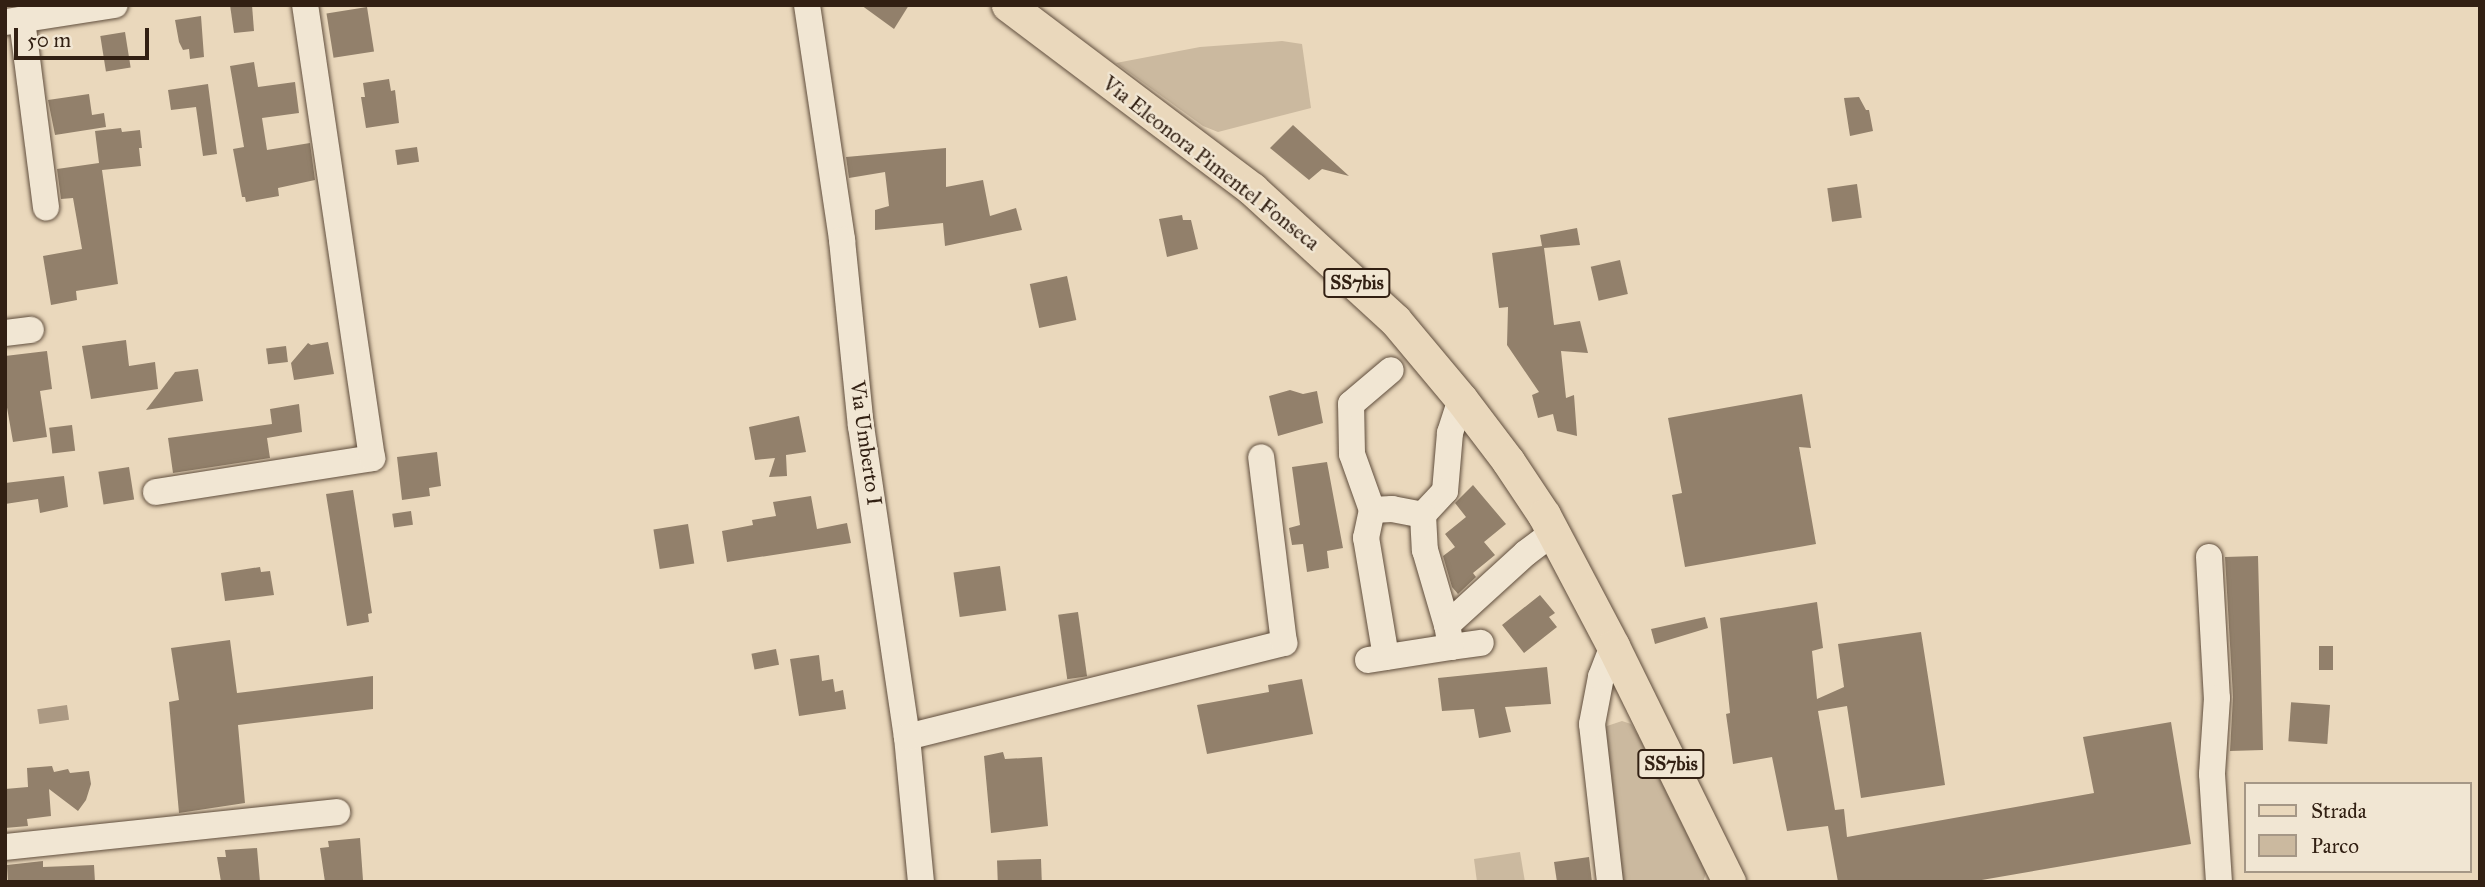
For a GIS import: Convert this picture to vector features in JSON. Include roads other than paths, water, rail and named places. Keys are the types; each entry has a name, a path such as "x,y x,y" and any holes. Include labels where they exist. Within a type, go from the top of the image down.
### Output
{"main road":[{"name":"Via Eleonora Pimentel Fonseca","path":"1008,5 1252,189 1395,320 1508,461 1553,533 1613,646"},
{"name":"SS7bis","path":"1613,646 1729,882"}],"street":[{"path":"46,207 14,21 116,5"},
{"path":"156,492 372,458 305,5"},
{"name":"Via Umberto I","path":"807,5 842,240 861,426 906,737 920,882"},
{"path":"1391,370 1351,404 1352,454 1372,510 1366,538 1377,659 1449,636 1526,553 1553,533"},
{"path":"1449,636 1425,550 1423,516 1445,491 1450,433 1461,399"},
{"path":"906,737 1284,643 1261,457"},
{"path":"1372,510 1392,509 1423,516"},
{"path":"2209,557 2217,698 2212,774 2218,882"},
{"path":"1449,636 1481,643"},
{"path":"1610,882 1592,724 1601,677 1613,646"},
{"path":"5,847 337,812"}]}
